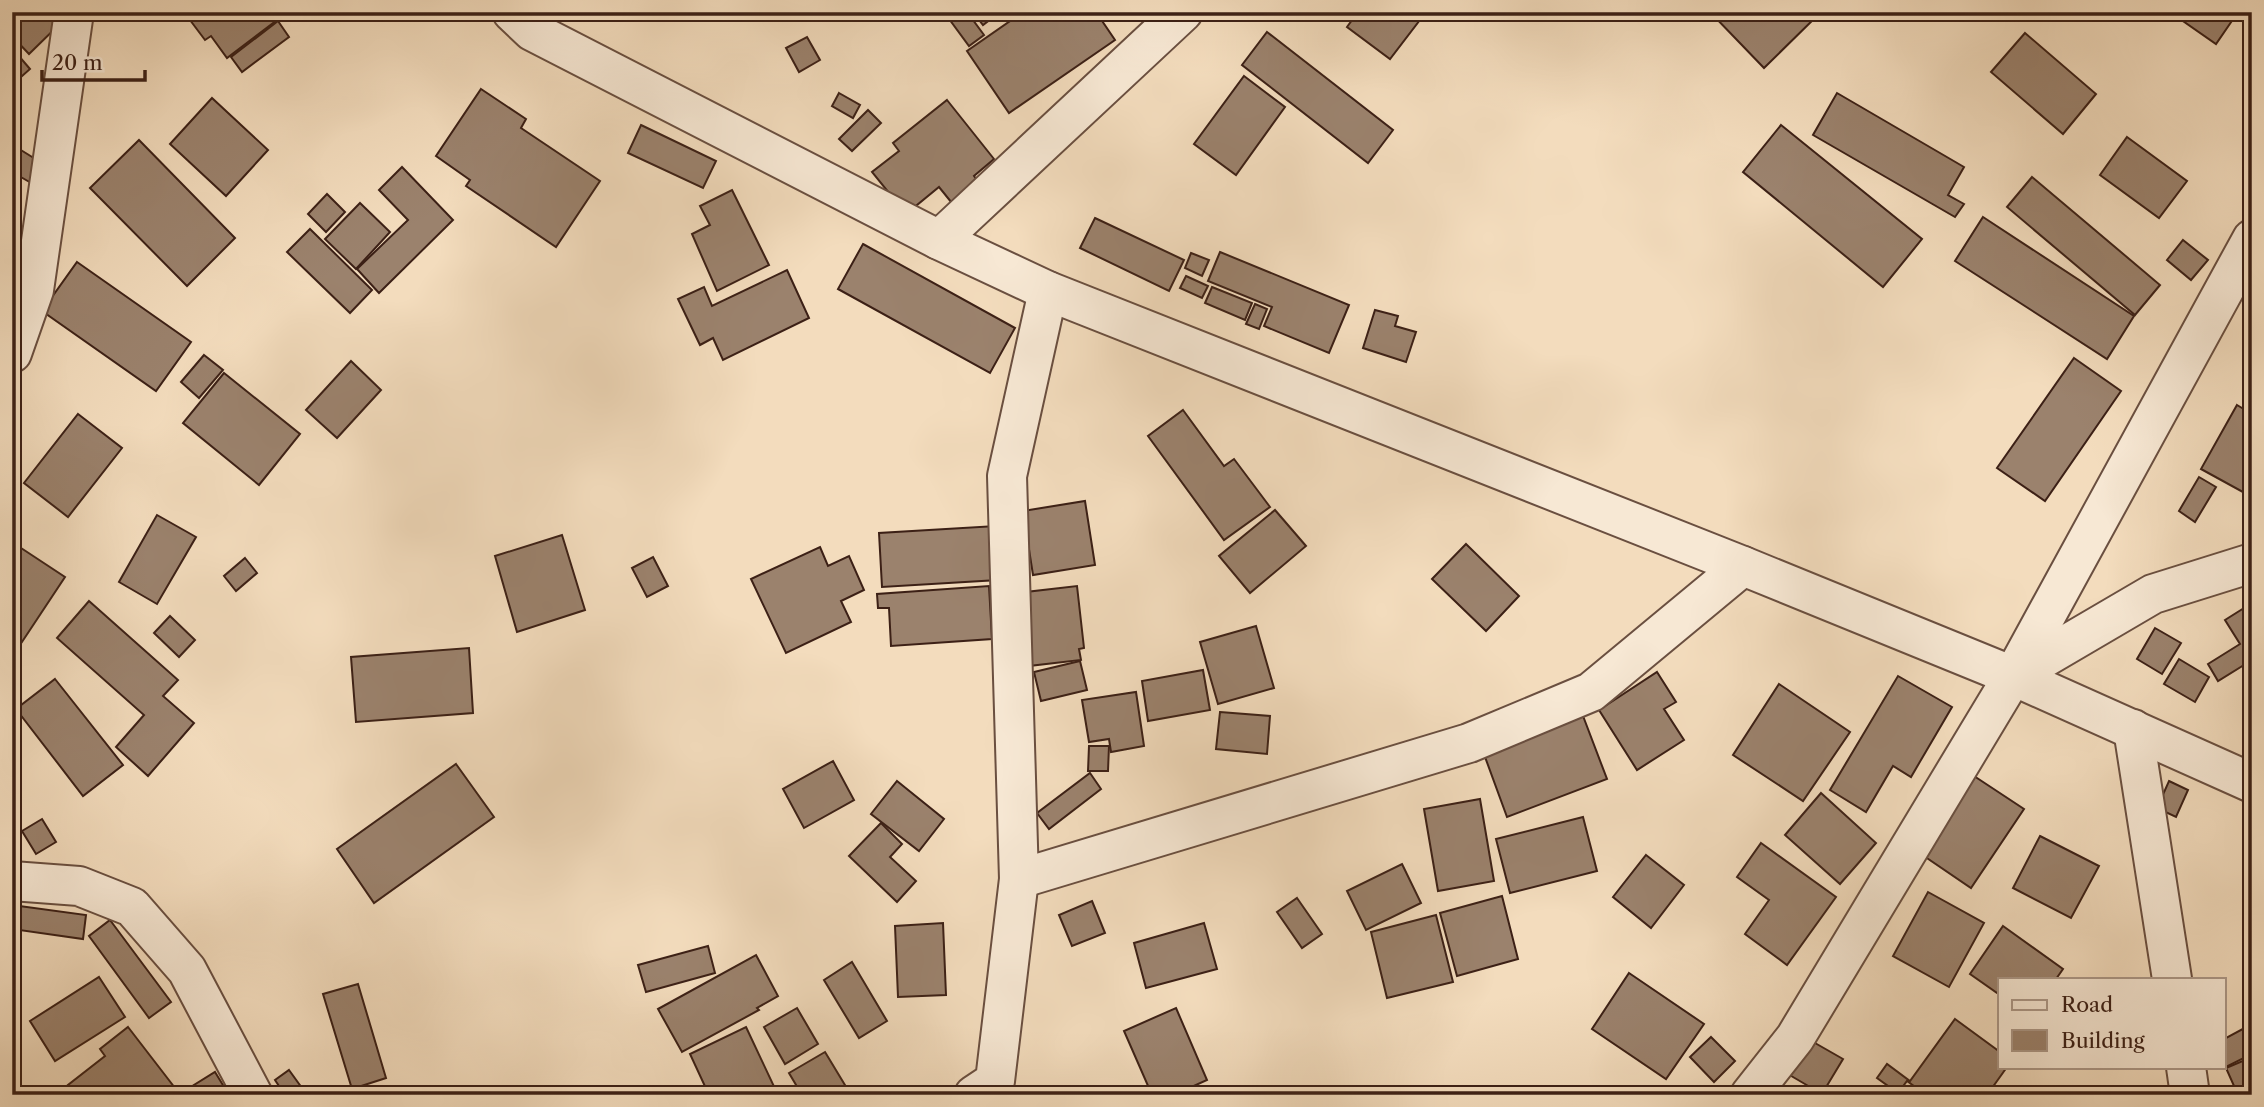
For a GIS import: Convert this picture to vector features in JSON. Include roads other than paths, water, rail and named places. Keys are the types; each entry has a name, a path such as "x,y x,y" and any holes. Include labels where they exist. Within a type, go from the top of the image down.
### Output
{"street":[{"path":"12,353 34,290 74,12"},
{"path":"512,12 532,31 939,240 1048,291 1743,566 2013,676 2252,783"},
{"path":"939,240 1183,12"},
{"path":"1750,1095 1795,1038 2013,676 2252,239"},
{"path":"974,1095 995,1081 1019,879 1007,476 1048,291"},
{"path":"2013,676 2153,594 2252,563"},
{"path":"1019,879 1469,743 1591,692 1743,566"},
{"path":"2133,729 2172,978"},
{"path":"12,881 79,886 132,907 187,970 253,1095"},
{"path":"2186,1068 2190,1095"}]}
